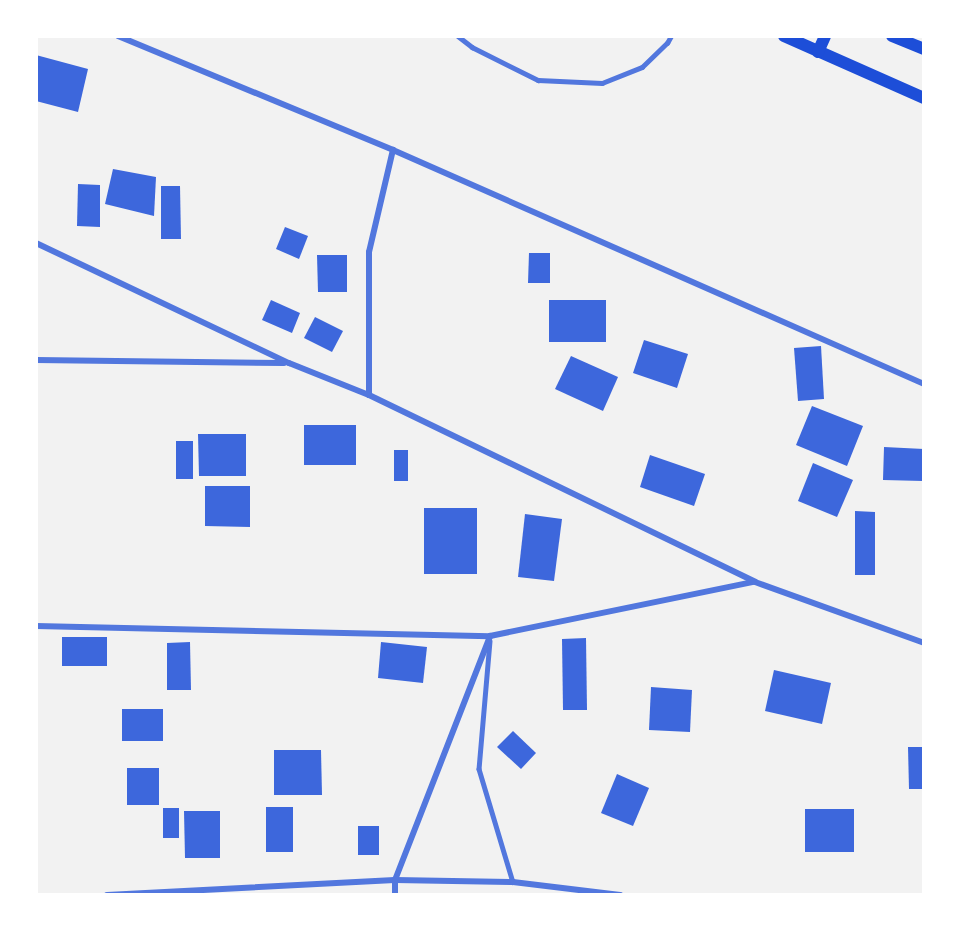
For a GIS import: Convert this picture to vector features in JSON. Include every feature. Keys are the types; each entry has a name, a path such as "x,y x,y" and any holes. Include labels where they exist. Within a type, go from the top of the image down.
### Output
{"main road":[{"path":"784,36 924,98"},
{"path":"818,52 825,36"},
{"path":"892,36 924,49"}],"street":[{"path":"118,36 393,150 924,384"},
{"path":"369,394 369,252 393,150"},
{"path":"36,243 289,363 369,394 755,582 924,643"},
{"path":"36,360 289,363"},
{"path":"36,626 490,636 755,582"},
{"path":"395,895 395,880 490,636"},
{"path":"107,895 395,880 513,882 620,895"}],"lane":[{"path":"458,36 472,47 538,80 602,82 642,67 670,36"},
{"path":"490,636 479,769 513,882"}],"building":[{"path":"36,55 88,69 78,112 36,101"},
{"path":"113,169 156,177 154,216 105,204"},
{"path":"78,184 100,185 100,227 77,226"},
{"path":"161,186 180,186 181,239 161,239"},
{"path":"285,227 308,236 299,259 276,249"},
{"path":"529,253 550,253 550,283 528,283"},
{"path":"317,255 347,255 347,292 318,292"},
{"path":"271,300 300,313 292,333 262,320"},
{"path":"549,300 606,300 606,342 549,342"},
{"path":"315,317 343,331 332,352 304,338"},
{"path":"644,340 688,354 677,388 633,373"},
{"path":"821,346 824,399 798,401 794,348"},
{"path":"571,356 618,377 603,411 555,389"},
{"path":"812,406 863,426 847,466 796,445"},
{"path":"304,425 356,425 356,465 304,465"},
{"path":"198,434 246,434 246,476 199,476"},
{"path":"176,441 193,441 193,479 176,479"},
{"path":"884,447 924,449 923,481 883,480"},
{"path":"394,450 408,450 408,481 394,481"},
{"path":"650,455 705,474 694,506 640,487"},
{"path":"813,463 853,480 837,517 798,501"},
{"path":"205,486 250,486 250,527 205,526"},
{"path":"424,508 477,508 477,574 424,574"},
{"path":"855,511 875,512 875,575 855,575"},
{"path":"525,514 562,519 554,581 518,577"},
{"path":"62,637 107,637 107,666 62,666"},
{"path":"586,638 587,710 563,710 562,639"},
{"path":"190,642 191,690 167,690 167,643"},
{"path":"381,642 427,647 423,683 378,678"},
{"path":"774,670 831,683 822,724 765,711"},
{"path":"651,687 692,690 690,732 649,730"},
{"path":"122,709 163,709 163,741 122,741"},
{"path":"513,731 536,753 521,769 497,747"},
{"path":"908,747 924,747 924,789 909,789"},
{"path":"274,750 321,750 322,795 274,795"},
{"path":"127,768 159,768 159,805 127,805"},
{"path":"617,774 649,788 633,826 601,813"},
{"path":"266,807 293,807 293,852 266,852"},
{"path":"163,808 179,808 179,838 163,838"},
{"path":"805,809 854,809 854,852 805,852"},
{"path":"184,811 220,811 220,858 185,858"},
{"path":"358,826 379,826 379,855 358,855"}]}
